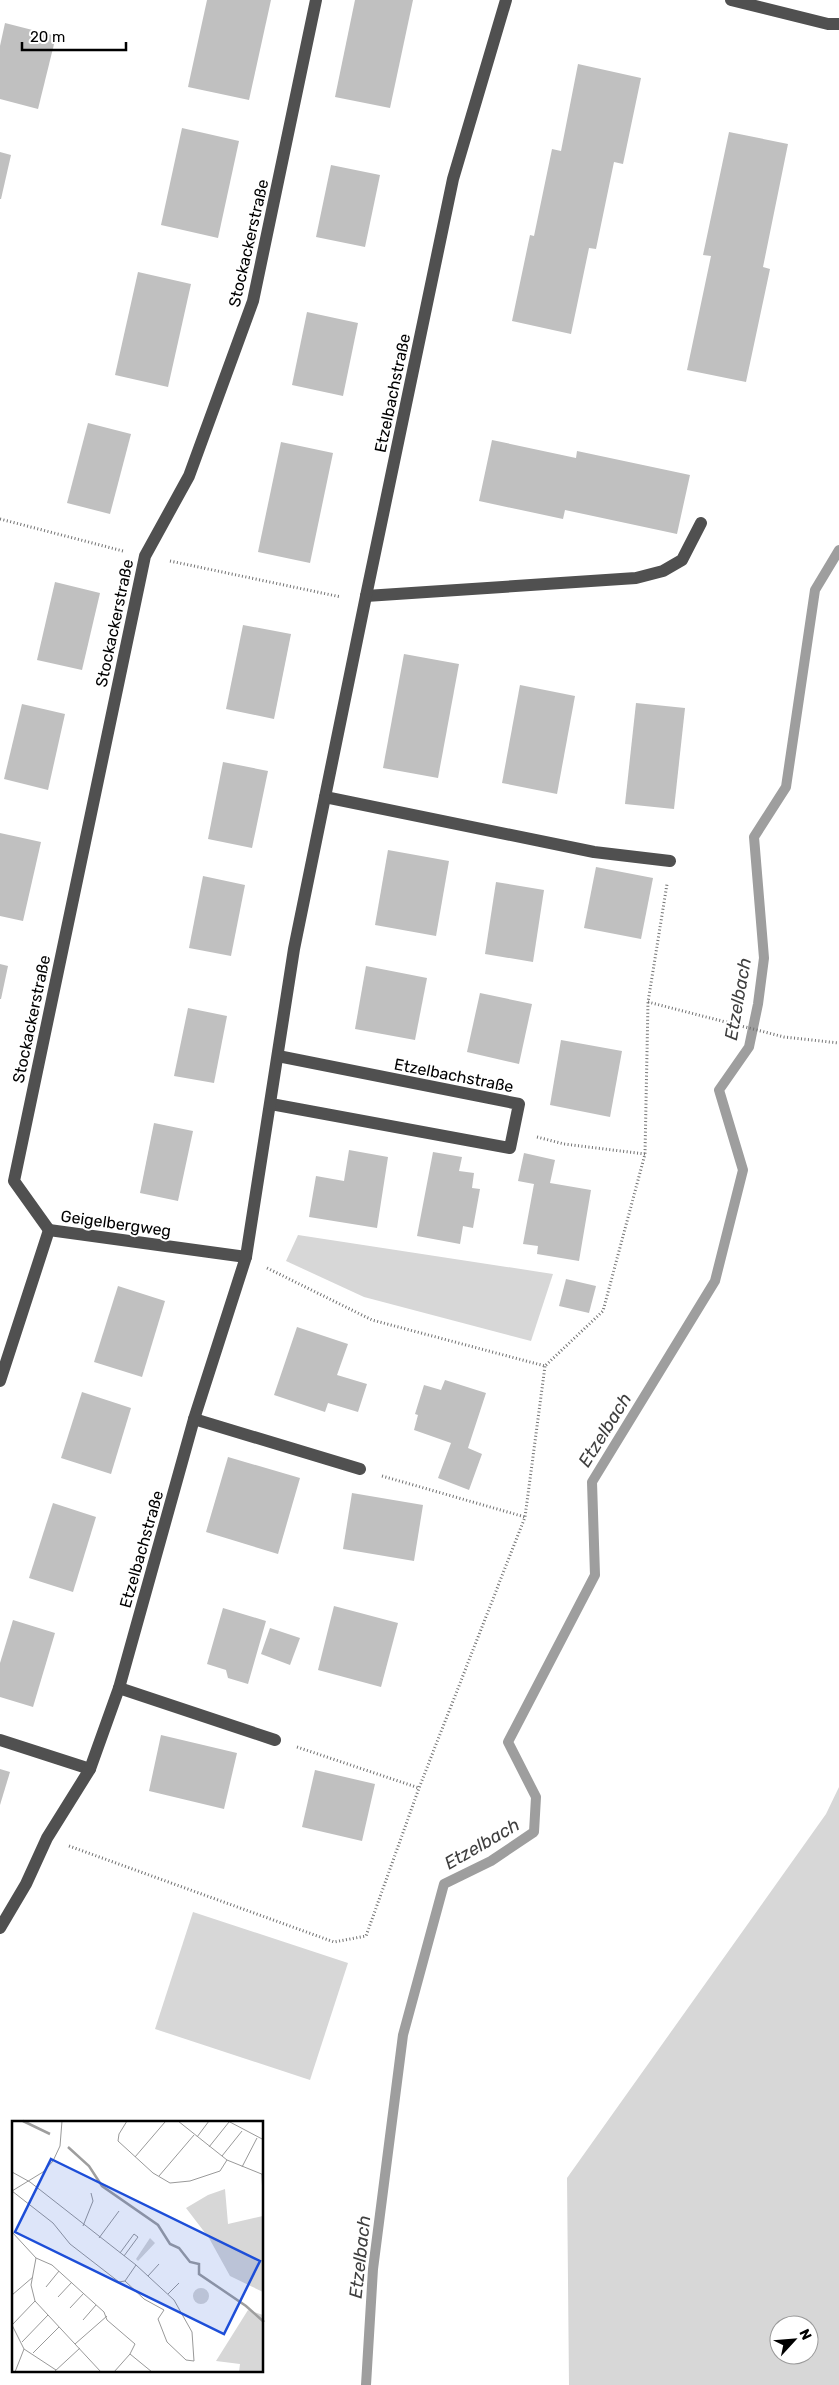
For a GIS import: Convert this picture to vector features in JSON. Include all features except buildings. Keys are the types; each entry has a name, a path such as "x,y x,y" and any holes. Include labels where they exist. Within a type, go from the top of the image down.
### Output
{"street":[{"name":"Stockackerstraße","path":"49,1230 14,1181 145,556 189,476 253,301 316,0"},
{"name":"Etzelbachstraße","path":"0,1928 26,1884 47,1838 90,1769 118,1688 194,1419 246,1257 294,949 365,599 453,180 506,0"},
{"path":"731,0 828,24 839,24"},
{"path":"365,599 636,578 663,571 682,560 701,523"},
{"path":"325,797 594,852 670,861"},
{"name":"Etzelbachstraße","path":"271,1104 510,1148 519,1104 278,1056"},
{"name":"Geigelbergweg","path":"0,1381 49,1230 246,1257"},
{"path":"194,1419 360,1470"},
{"path":"118,1688 275,1740"},
{"path":"0,1740 90,1769"}],"path":[{"path":"0,519 145,556 365,599"},
{"path":"47,1838 334,1942 366,1936 419,1788 525,1517 545,1366 603,1311 645,1154 648,1002 670,861"},
{"path":"648,1002 784,1037 839,1043"},
{"path":"513,1132 564,1144 645,1154"},
{"path":"246,1257 372,1320 545,1366"},
{"path":"360,1470 525,1517"},
{"path":"275,1740 419,1788"}],"shaded area":[{"path":"298,1235 553,1274 531,1341 364,1297 286,1261"},
{"path":"839,1787 839,2385 569,2385 567,2178 826,1814"},
{"path":"193,1912 348,1963 310,2080 155,2029"}],"waterway":[{"name":"Etzelbach","path":"366,2385 373,2269 403,2035 444,1884 491,1861 534,1832 536,1797 508,1742 595,1575 592,1482 715,1281 743,1170 719,1090 749,1047 758,1004 764,958 754,837 786,787 815,590 839,550"}]}
